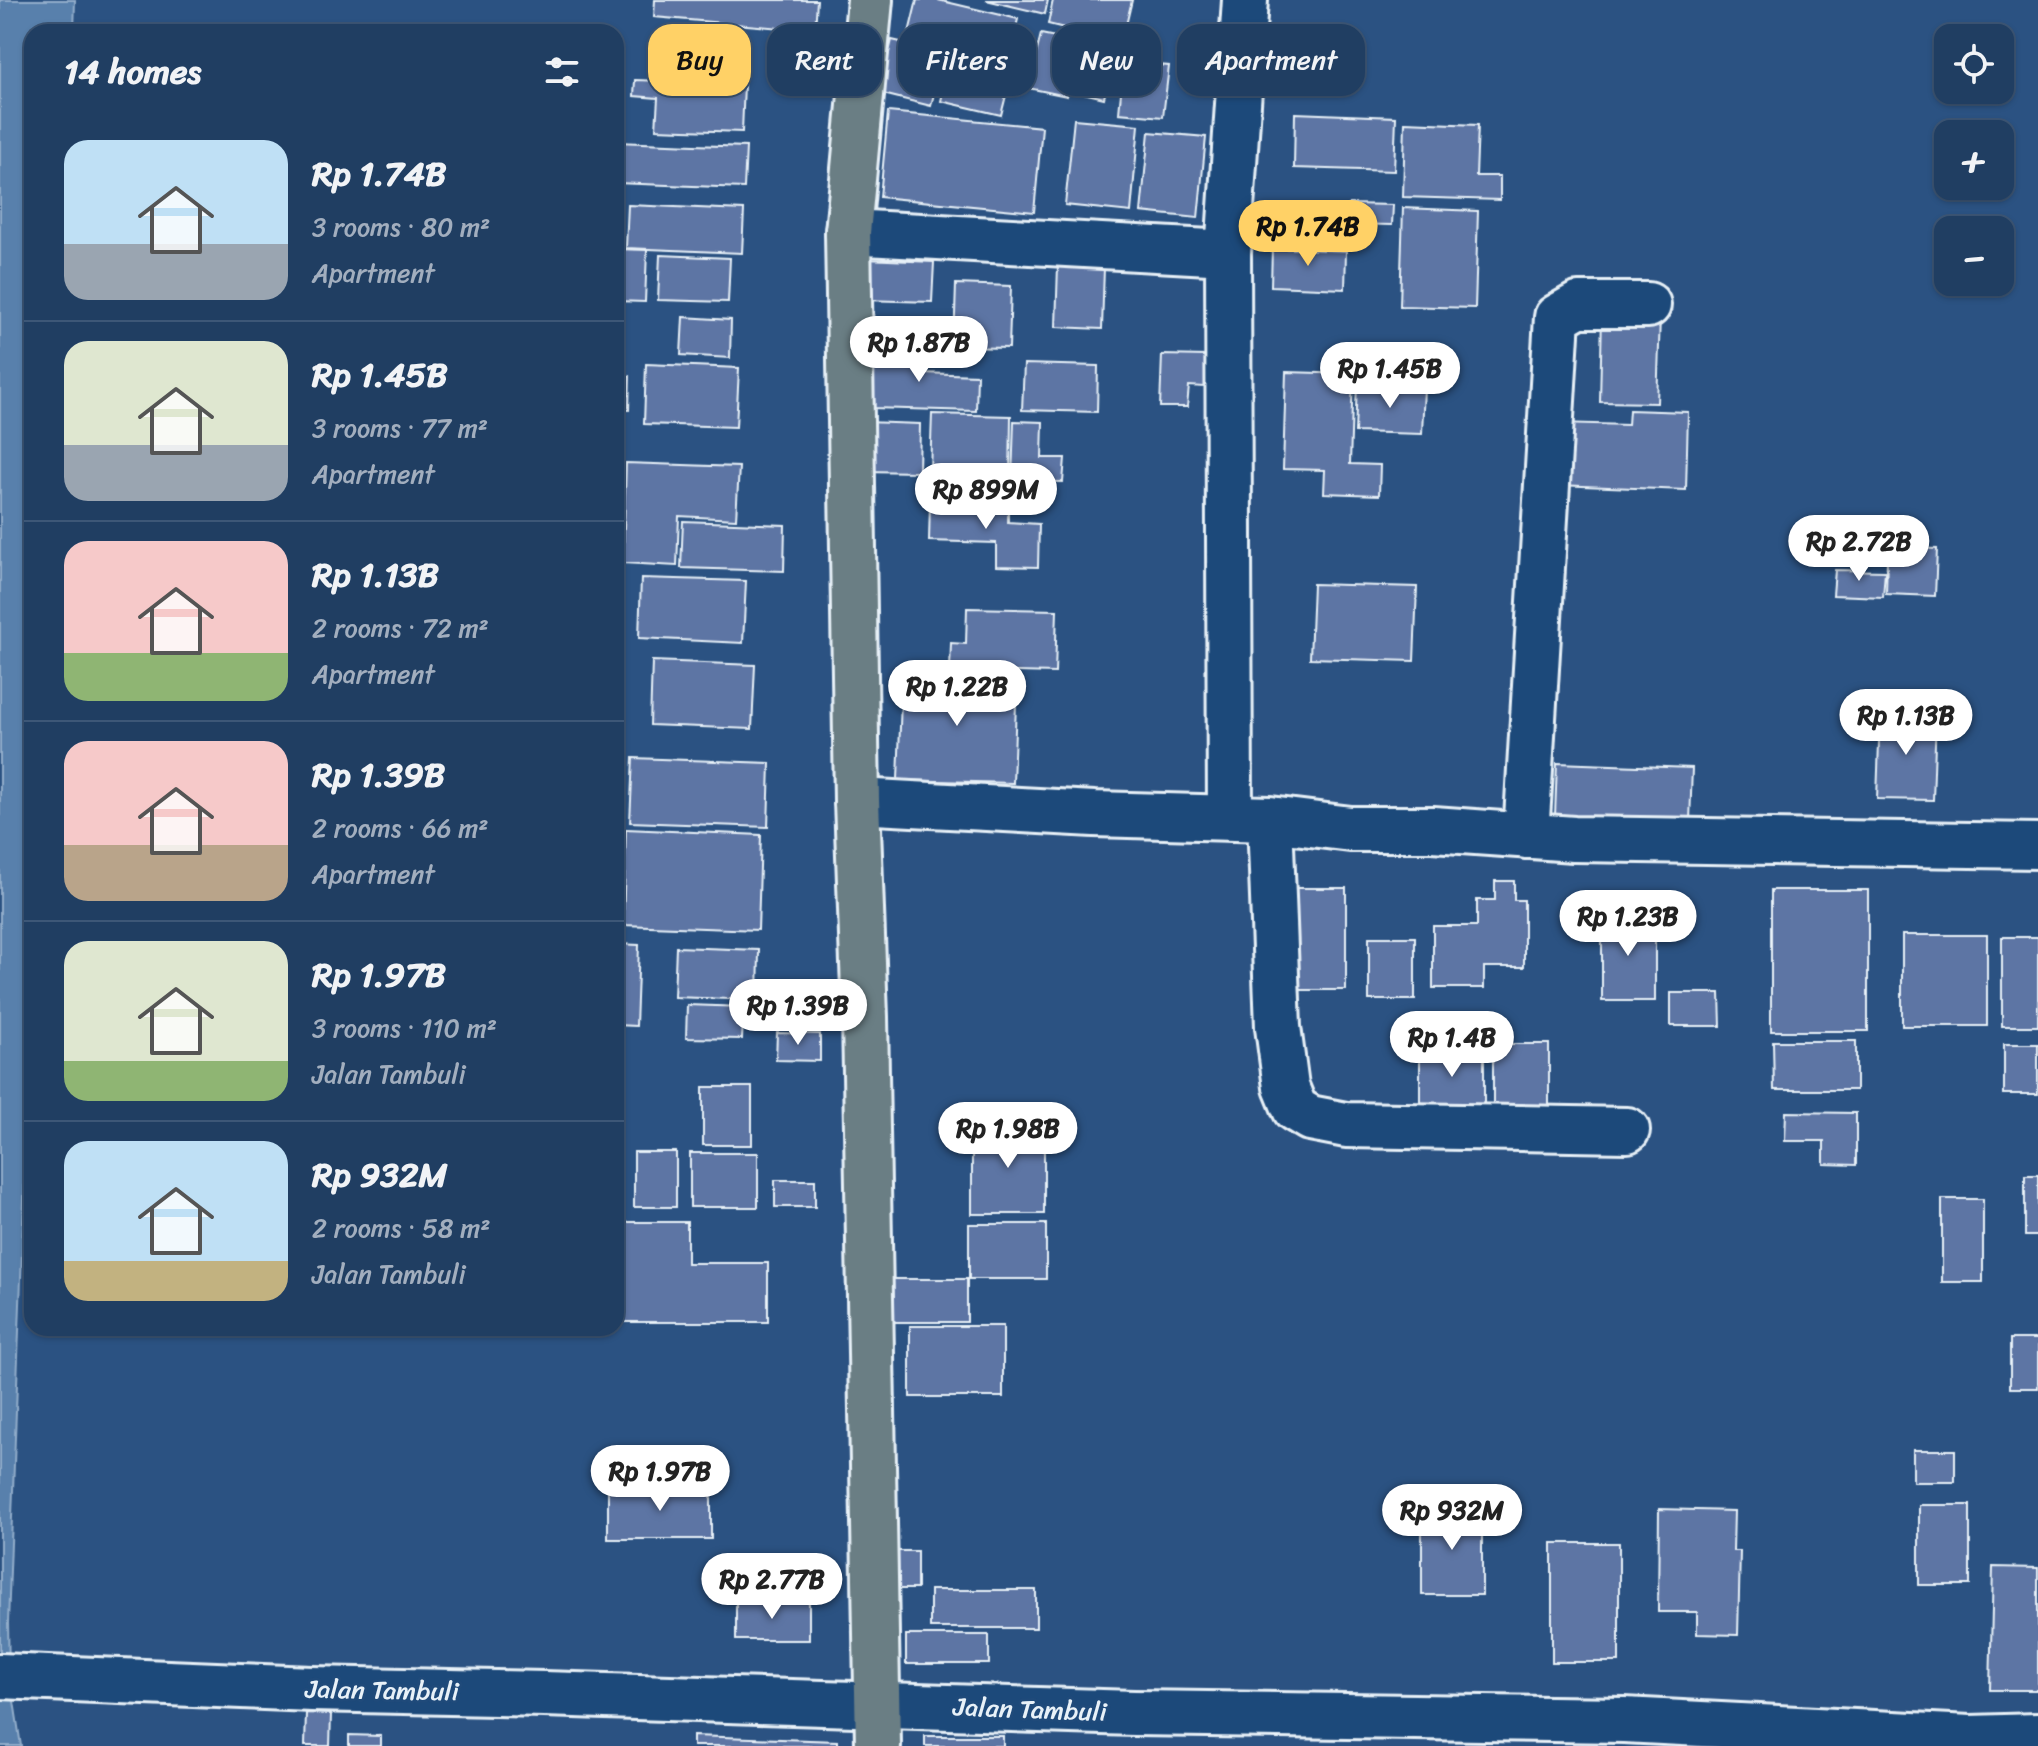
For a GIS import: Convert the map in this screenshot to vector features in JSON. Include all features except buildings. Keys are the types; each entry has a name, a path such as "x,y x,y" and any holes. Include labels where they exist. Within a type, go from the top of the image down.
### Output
{"main road":[{"path":"870,0 848,232 876,1726"}],"street":[{"path":"1245,0 1228,253 1250,819 1286,1087 1295,1109 1310,1118 1346,1125 1627,1130"},
{"path":"848,232 1228,253"},
{"path":"1526,836 1557,317 1578,305 1648,305"},
{"path":"857,801 1250,819 1351,829 1433,829 1526,836 2038,846"},
{"name":"Jalan Tambuli","path":"11,1676 876,1726 1134,1713 1391,1715 1624,1720 1970,1742 2038,1736"}],"water":[{"path":"0,0 75,0 74,24 24,24 24,1198 8,1623 9,1669 21,1746 0,1746"}]}
